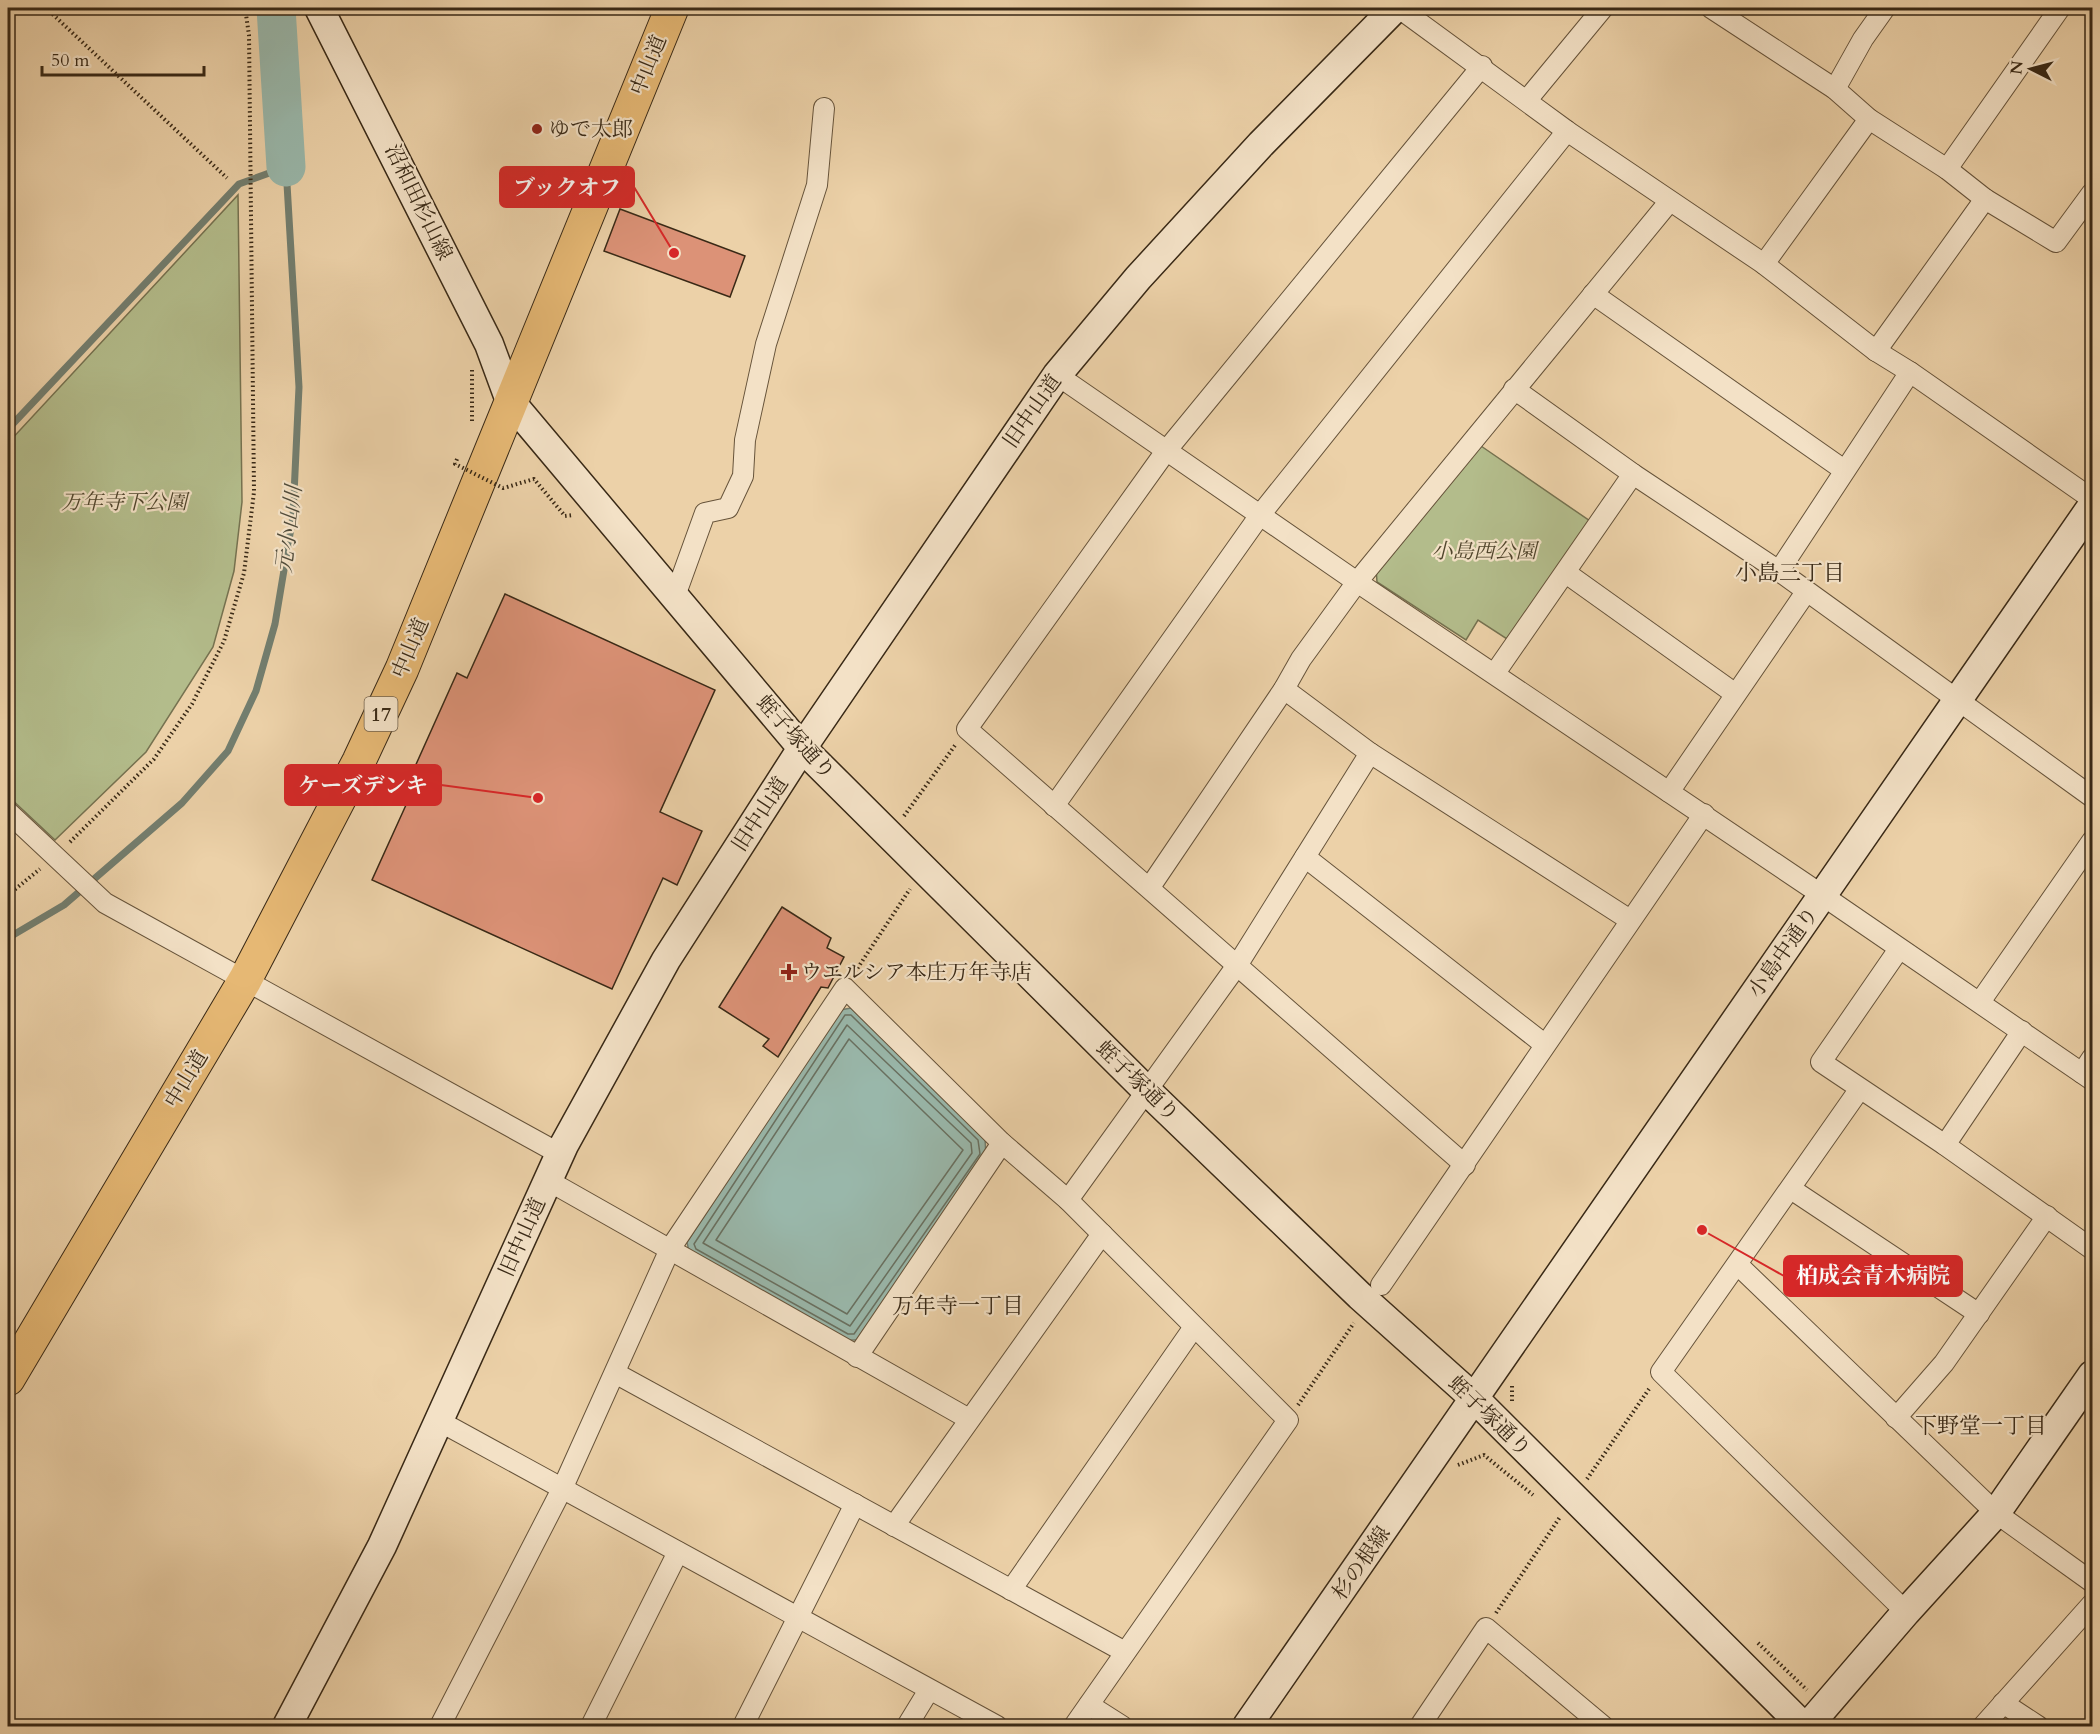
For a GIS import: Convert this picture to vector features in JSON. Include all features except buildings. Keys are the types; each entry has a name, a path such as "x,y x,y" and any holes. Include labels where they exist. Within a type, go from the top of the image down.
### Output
{"highway":[{"name":"中山道","path":"8,1379 245,980 359,761 402,669 672,8"}],"street":[{"name":"沼和田杉山線","path":"319,8 489,344 510,400"},
{"path":"1397,8 1482,66 1567,131 1764,264 1876,351 1910,372 2092,499"},
{"name":"旧中山道","path":"287,1726 382,1546 560,1154 666,960 802,748 1056,375 1146,269 1261,144 1397,8"},
{"path":"1527,100 1603,8"},
{"path":"1711,8 1835,89 1869,120 1947,169 1985,199 2056,242 2090,201"},
{"path":"1835,89 1863,39 1886,8"},
{"path":"1947,169 2060,8"},
{"path":"1465,1166 1238,964 967,729 1166,451 1482,66"},
{"path":"675,596 705,513 728,508 743,476 745,440 766,344 817,185 824,108"},
{"path":"1764,264 1869,120"},
{"path":"1054,806 1260,515 1567,131"},
{"path":"1876,351 1985,199"},
{"path":"1150,887 1284,689 1301,659 1357,582 1669,201"},
{"path":"1593,294 1844,470"},
{"path":"1779,571 1910,372"},
{"path":"1056,375 1357,582 1822,894 1899,949 2022,1031 2089,1070"},
{"path":"1515,389 1634,474 1779,571 2092,797"},
{"name":"蛭子塚通り","path":"510,400 802,748 1145,1089 1360,1296 1475,1399 1803,1726"},
{"path":"1495,673 1634,474"},
{"name":"小島中通り","path":"1475,1399 2092,506"},
{"path":"1566,573 1734,693"},
{"path":"1669,792 1734,693 1806,592"},
{"path":"1284,689 1370,753 1630,920"},
{"path":"1068,1200 1145,1089 1238,964 1370,753"},
{"path":"8,812 99,897 560,1154"},
{"path":"1381,1285 1465,1166 1544,1044 1704,814"},
{"path":"1980,1002 2092,841"},
{"path":"1305,857 1544,1044"},
{"path":"1899,949 1821,1062 1859,1090 1945,1145 2092,1250"},
{"path":"440,1726 563,1487 670,1250 845,988 1002,1143 1068,1200 1288,1420 1074,1726"},
{"path":"1945,1145 2022,1031"},
{"path":"1859,1090 1661,1372 1906,1612"},
{"path":"857,1357 1002,1143"},
{"path":"547,1180 969,1419"},
{"path":"1791,1189 1979,1314"},
{"path":"1896,1418 1944,1363 2047,1216"},
{"path":"894,1526 1102,1234"},
{"path":"1738,1265 1996,1513 2092,1582"},
{"path":"1011,1590 1194,1327"},
{"path":"615,1373 1125,1652"},
{"path":"1808,1726 1906,1612 1996,1513 2092,1375"},
{"name":"杉の根線","path":"1247,1726 1475,1399"},
{"path":"439,1421 997,1726"},
{"path":"743,1726 855,1504"},
{"path":"591,1726 678,1552"},
{"path":"1983,1726 2092,1604"},
{"path":"1420,1726 1485,1628 1603,1726"},
{"path":"907,1726 929,1690"},
{"path":"2003,1703 2038,1726"},
{"path":"1089,1704 1122,1726"}],"path":[{"path":"45,8 228,178"},
{"path":"8,895 59,861 154,759 192,704 224,641 244,573 254,492 249,35 245,8"},
{"path":"469,431 473,421 470,377"},
{"path":"461,450 455,464 503,488 534,479 565,516 573,515"},
{"path":"902,819 967,729"},
{"path":"845,988 909,889"},
{"path":"1288,1420 1354,1323"},
{"path":"1587,1480 1661,1372"},
{"path":"1485,1628 1560,1517"}],"green space":[{"name":"万年寺下公園","path":"238,195 242,502 234,571 213,647 146,752 55,840 8,796 8,443"},
{"name":"小島西公園","path":"1481,446 1590,521 1507,639 1478,620 1466,640 1377,582 1376,568"}],"water":[{"path":"851,1008 985,1138 986,1157 858,1340 847,1340 689,1252 687,1242 840,1010"}],"waterway":[{"name":"元小山川","path":"276,8 286,167"},
{"name":"元小山川","path":"8,429 239,184 286,167 299,387 293,516 275,624 256,691 228,751 182,803 64,905 8,938"}],"place":[{"name":"ゆで太郎","path":"537,129"},
{"name":"ブックオフ","path":"674,253"},
{"name":"ケーズデンキ","path":"538,798"},
{"name":"ウエルシア本庄万年寺店","path":"789,972"},
{"name":"柏成会青木病院","path":"1702,1230"}],"district":[{"name":"小島三丁目","path":"1790,572"},
{"name":"万年寺一丁目","path":"958,1305"},
{"name":"下野堂一丁目","path":"1981,1425"}]}
